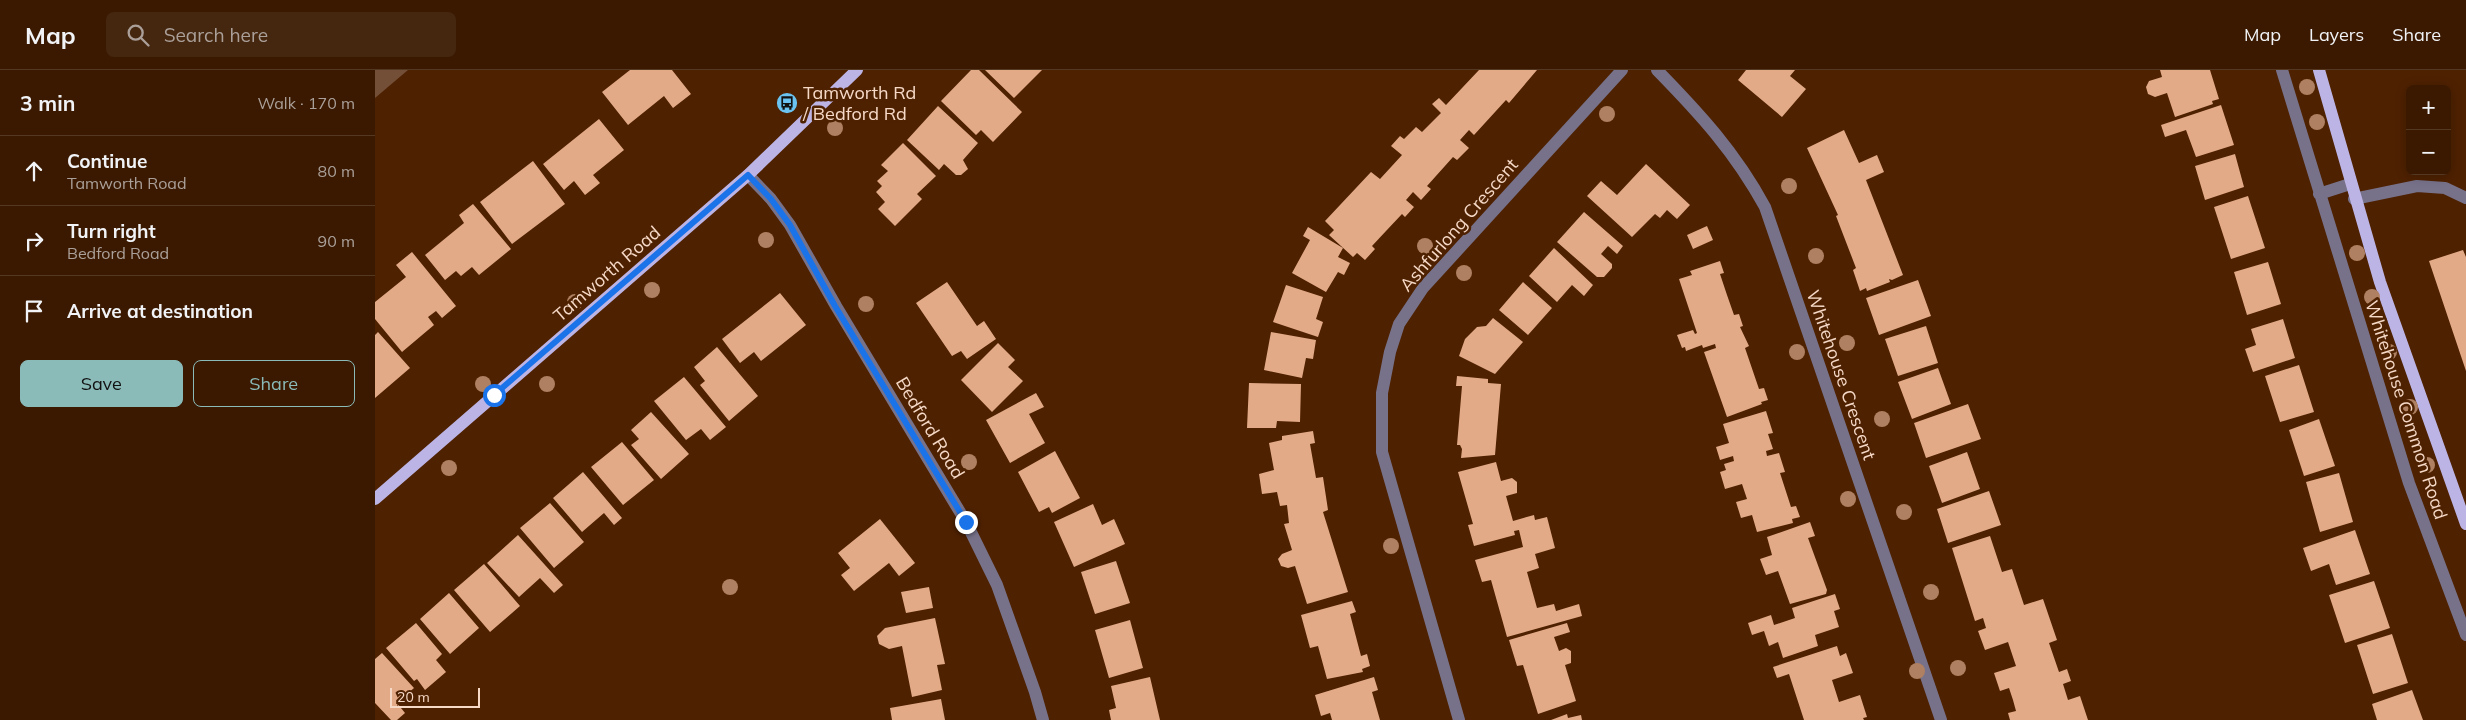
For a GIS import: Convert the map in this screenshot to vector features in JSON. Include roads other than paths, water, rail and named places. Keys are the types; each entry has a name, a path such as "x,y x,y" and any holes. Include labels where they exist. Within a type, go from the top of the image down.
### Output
{"main road":[{"name":"Tamworth Road","path":"375,499 748,175 857,70"},
{"name":"Whitehouse Common Road","path":"2319,70 2350,184 2380,282 2466,524"}],"street":[{"name":"Ashfurlong Crescent","path":"1459,720 1382,452 1382,393 1390,352 1399,324 1423,288 1622,70"},
{"name":"Whitehouse Crescent","path":"1657,70 1702,116 1746,173 1765,207 1941,720"},
{"name":"Whitehouse Common Road","path":"2282,70 2409,483 2466,635"},
{"name":"Bedford Road","path":"748,175 771,199 790,225 835,306 966,522 997,585 1043,720"},
{"path":"2319,194 2350,184"},
{"path":"2355,199 2417,186 2445,188 2466,198"}],"place":[{"name":"Tamworth Rd / Bedford Rd","path":"787,103"}]}
